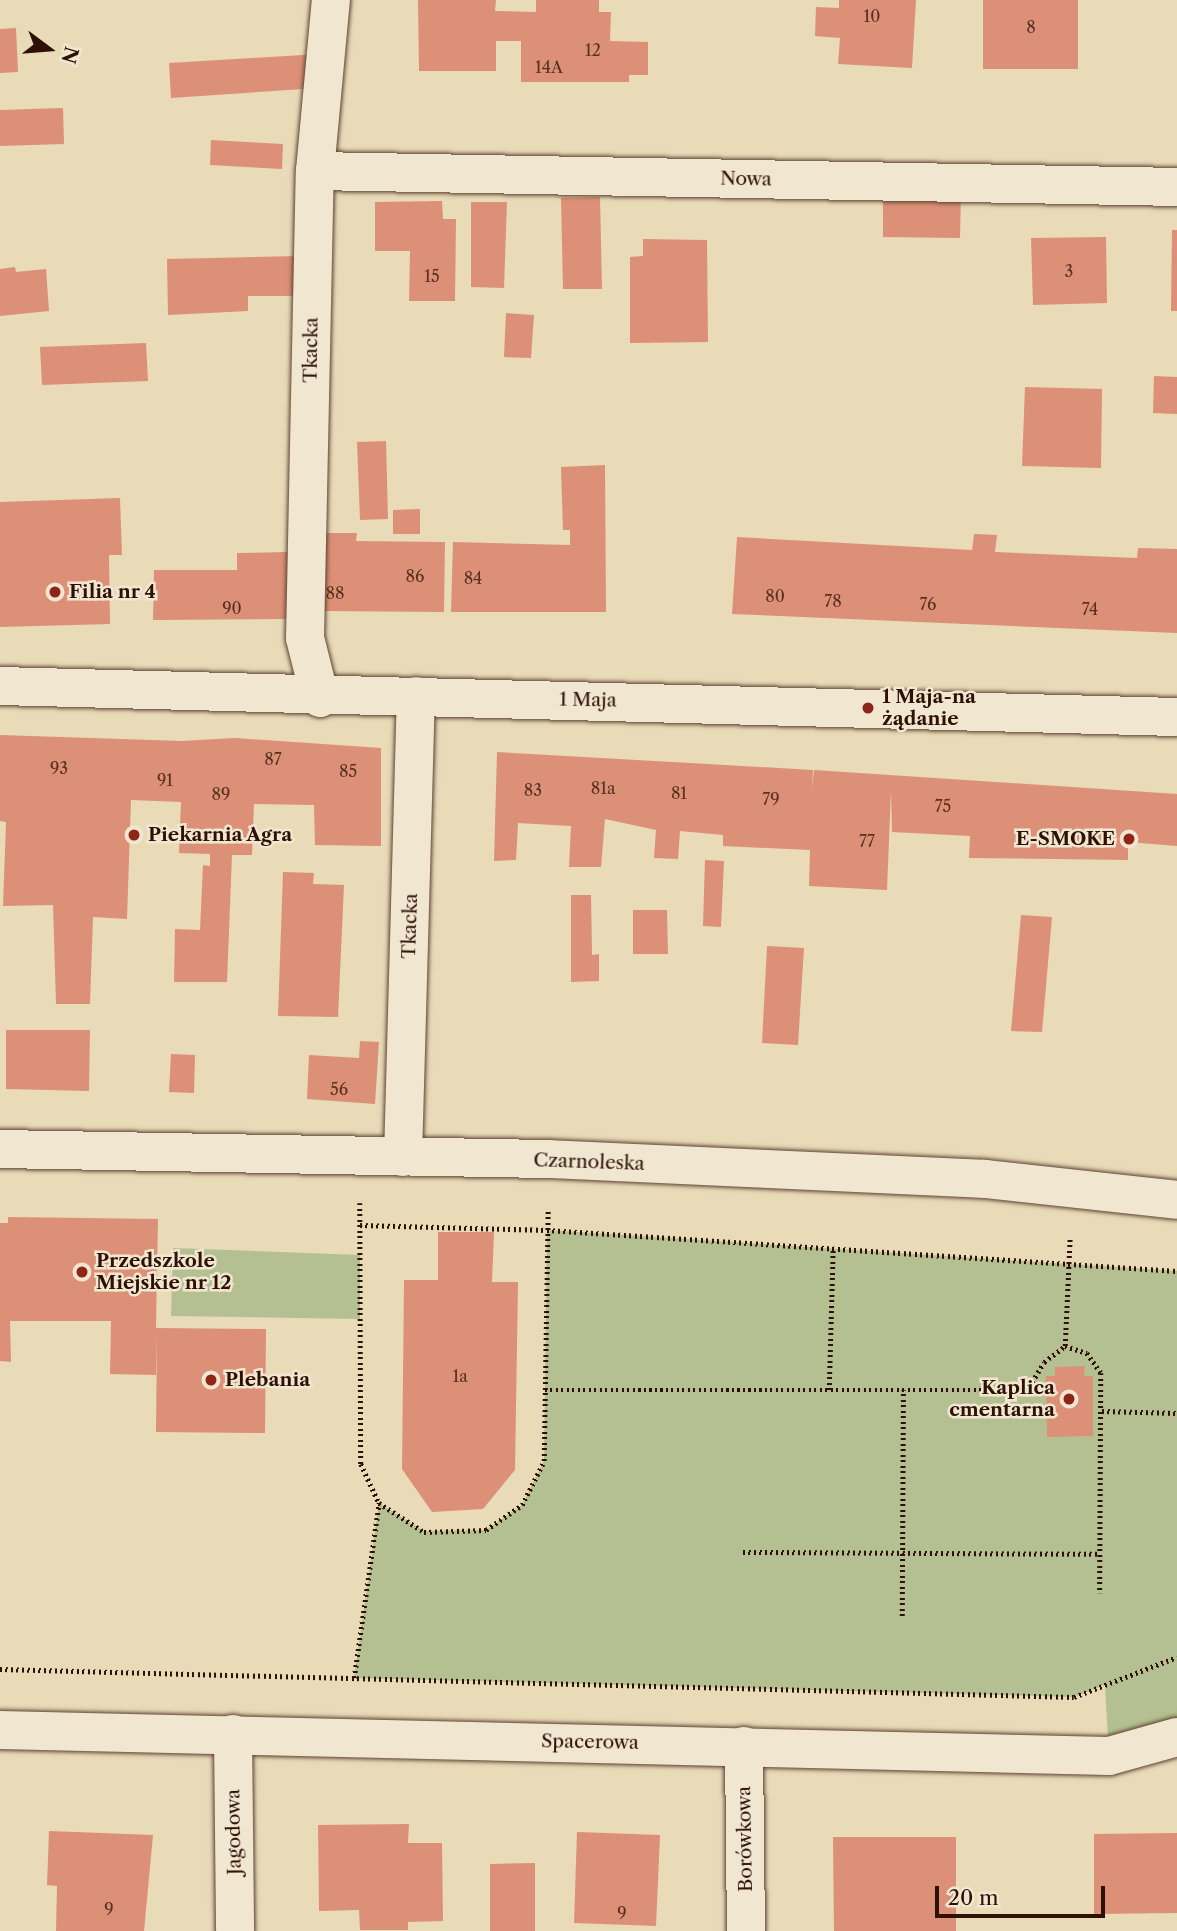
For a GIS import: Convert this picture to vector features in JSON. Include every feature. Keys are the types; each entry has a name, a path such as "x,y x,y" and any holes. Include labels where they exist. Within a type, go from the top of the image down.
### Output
{"street":[{"name":"Tkacka","path":"320,698 305,638 315,171 331,0"},
{"name":"Nowa","path":"315,171 1177,187"},
{"name":"1 Maja","path":"0,686 320,698 416,696 1177,717"},
{"name":"Tkacka","path":"403,1157 416,696"},
{"name":"Czarnoleska","path":"0,1149 548,1159 985,1179 1177,1200"},
{"name":"Spacerowa","path":"0,1730 1109,1756 1177,1737"},
{"name":"Jagodowa","path":"233,1734 235,1931"},
{"name":"Borówkowa","path":"744,1746 746,1931"}],"path":[{"path":"359,1157 361,1464 379,1503 424,1532 486,1531 522,1505 544,1461 548,1159"},
{"path":"545,1390 1012,1390 1032,1382 1044,1362 1065,1346 1072,1264 1067,1187"},
{"path":"360,1225 548,1230 1177,1271"},
{"path":"829,1390 833,1250"},
{"path":"1065,1346 1087,1353 1101,1373 1100,1593"},
{"path":"902,1616 903,1390"},
{"path":"1102,1411 1177,1413"},
{"path":"354,1678 379,1503"},
{"path":"743,1552 1100,1554"},
{"path":"0,1669 1074,1697 1177,1657"}],"green space":[{"path":"547,1230 1177,1271 1177,1737 1109,1756 1105,1685 1074,1697 354,1678 379,1503 424,1531 486,1530 522,1505 544,1461"},
{"path":"173,1248 360,1255 360,1319 171,1316"}],"building":[{"path":"418,0 496,0 495,11 536,12 536,0 599,0 599,12 611,12 610,41 648,42 648,75 629,75 629,82 521,82 521,41 496,41 496,71 419,71"},
{"path":"839,0 916,0 912,68 838,64 840,38 815,36 816,7 839,8"},
{"path":"983,0 1078,0 1078,69 983,69"},
{"path":"16,28 18,72 0,73 0,29"},
{"path":"319,54 318,88 171,98 169,63"},
{"path":"63,108 64,144 0,146 0,110"},
{"path":"211,140 283,144 282,169 210,165"},
{"path":"883,191 961,192 960,238 883,237"},
{"path":"600,197 602,289 563,289 561,198"},
{"path":"442,201 443,219 456,219 455,301 409,301 410,251 375,251 375,202"},
{"path":"471,202 507,202 504,288 471,287"},
{"path":"1172,230 1177,230 1177,311 1171,311"},
{"path":"1106,237 1107,303 1033,305 1031,238"},
{"path":"643,239 707,240 708,342 630,343 630,257 643,256"},
{"path":"299,256 297,296 248,296 248,311 168,315 167,259"},
{"path":"15,267 16,272 46,269 49,311 0,316 0,269"},
{"path":"506,313 534,315 531,358 504,357"},
{"path":"146,343 148,381 42,385 40,347"},
{"path":"1154,376 1177,377 1177,414 1153,413"},
{"path":"1025,387 1102,389 1101,468 1022,466"},
{"path":"386,441 388,519 360,520 357,442"},
{"path":"605,465 606,612 451,612 453,542 570,545 570,530 563,530 561,467"},
{"path":"120,498 122,555 109,555 110,624 0,627 0,502"},
{"path":"420,509 420,534 393,534 393,510"},
{"path":"322,533 357,533 356,541 445,542 444,612 322,611"},
{"path":"974,534 997,535 995,552 1137,558 1138,548 1177,549 1177,633 732,614 737,537 972,550"},
{"path":"288,552 287,619 153,620 154,570 237,570 237,553"},
{"path":"0,735 182,741 235,738 381,748 381,846 315,845 314,805 254,804 252,855 232,855 227,982 174,982 175,929 200,930 203,865 210,866 210,854 179,853 181,802 131,800 127,919 93,917 90,1004 56,1004 53,905 3,906 6,822 0,821"},
{"path":"497,752 813,770 812,789 814,770 1177,794 1177,846 1128,842 1128,860 969,858 970,836 892,832 891,790 887,890 809,886 810,850 723,846 723,835 680,831 678,859 654,858 656,830 605,819 601,867 569,867 571,826 518,823 516,860 494,861"},
{"path":"705,860 724,861 721,927 703,926"},
{"path":"283,872 314,873 313,884 344,885 338,1017 278,1016"},
{"path":"571,895 591,895 592,955 599,954 599,981 571,982"},
{"path":"633,910 667,910 668,954 633,954"},
{"path":"1021,915 1052,917 1042,1032 1011,1031"},
{"path":"767,946 804,948 798,1045 762,1043"},
{"path":"6,1030 90,1030 89,1091 6,1089"},
{"path":"360,1041 379,1042 375,1104 307,1099 309,1055 359,1058"},
{"path":"171,1054 195,1055 194,1093 169,1092"},
{"path":"8,1217 158,1219 156,1328 266,1329 265,1433 156,1432 157,1331 156,1375 110,1374 111,1321 10,1321 11,1362 0,1361 0,1223 8,1223"},
{"path":"438,1232 494,1232 492,1282 518,1282 515,1470 483,1509 432,1512 402,1469 404,1280 438,1280"},
{"name":"Kaplica cmentarna","path":"1085,1366 1084,1376 1093,1376 1093,1436 1047,1437 1046,1376 1055,1376 1055,1367"},
{"path":"409,1824 408,1843 442,1843 443,1921 408,1922 408,1930 360,1930 359,1910 319,1911 318,1825"},
{"path":"49,1831 153,1835 144,1931 56,1931 57,1886 47,1885"},
{"path":"577,1832 660,1835 656,1926 574,1923"},
{"path":"1177,1833 1177,1913 1094,1914 1094,1834"},
{"path":"833,1837 956,1837 956,1931 834,1931"},
{"path":"535,1863 535,1931 490,1931 490,1864"}],"place":[{"name":"Filia nr 4","path":"55,592"},
{"name":"1 Maja-na żądanie","path":"868,708"},
{"name":"Piekarnia Agra","path":"134,835"},
{"name":"E-SMOKE","path":"1129,839"},
{"name":"Przedszkole Miejskie nr 12","path":"82,1272"},
{"name":"Plebania","path":"211,1380"},
{"name":"Kaplica cmentarna","path":"1069,1399"}]}
